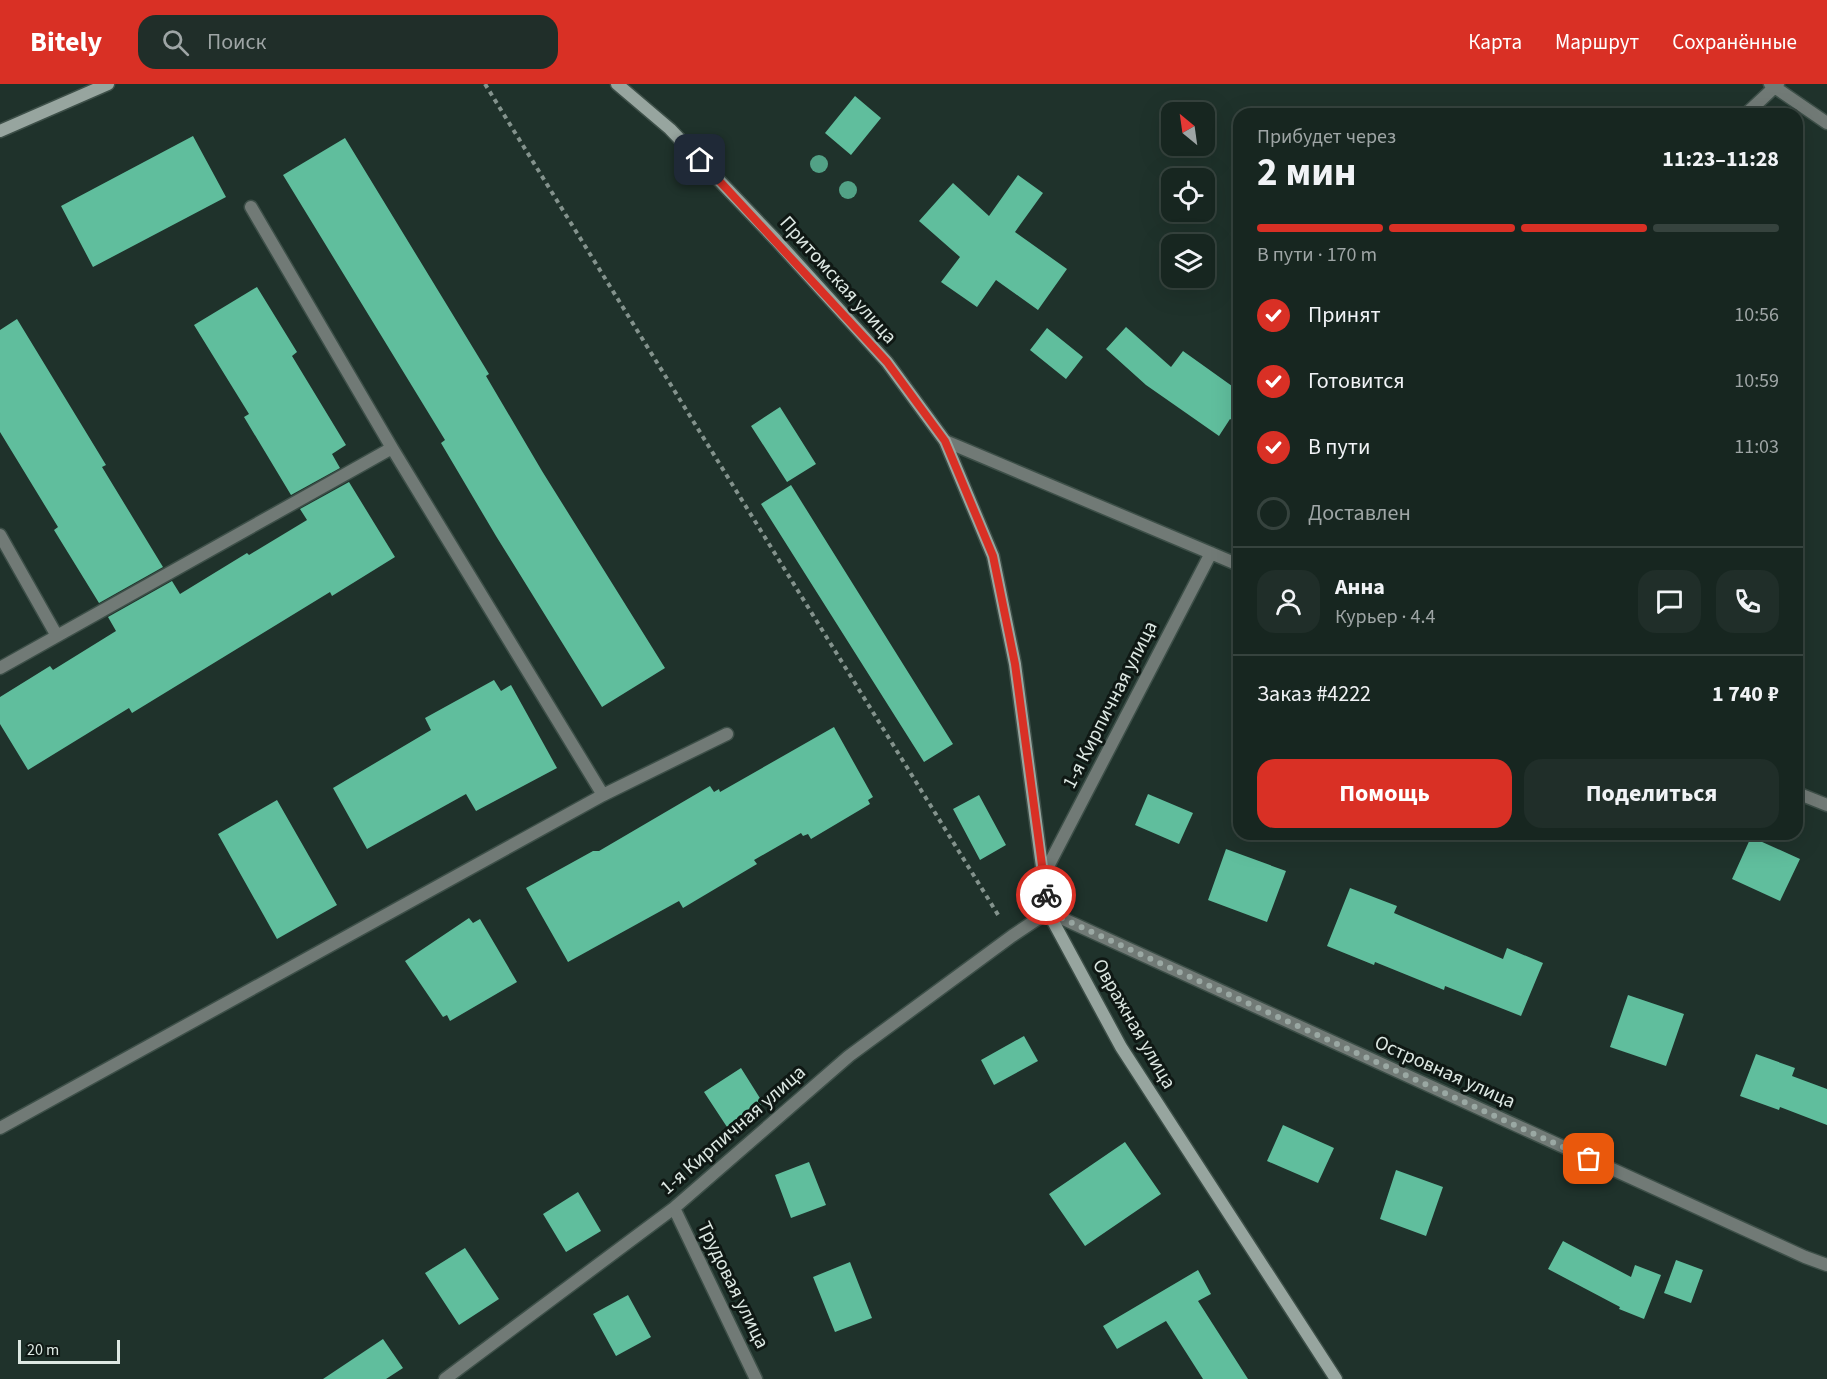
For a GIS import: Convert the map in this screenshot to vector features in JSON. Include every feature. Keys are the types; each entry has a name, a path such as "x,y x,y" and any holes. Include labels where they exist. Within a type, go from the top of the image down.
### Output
{"street":[{"name":"Притомская улица","path":"617,84 670,129 776,240 887,362 945,441"},
{"path":"0,130 104,85"},
{"path":"1752,108 1774,85 1827,123"},
{"path":"251,207 392,448 603,795"},
{"path":"945,441 1233,562"},
{"name":"Овражная улица","path":"945,441 993,556 1015,664 1048,912 1121,1047 1336,1379"},
{"path":"0,668 392,448"},
{"path":"0,536 57,636"},
{"name":"1-я Кирпичная улица","path":"1043,876 1211,553"},
{"path":"0,1128 603,795 728,734"},
{"path":"1803,795 1827,805"},
{"name":"1-я Кирпичная улица","path":"445,1379 674,1208 849,1056 1048,912"},
{"name":"Островная улица","path":"1048,912 1827,1265"},
{"name":"Трудовая улица","path":"674,1208 756,1379"}],"path":[{"path":"485,84 1012,936"}],"building":[{"path":"855,96 881,118 851,155 825,133"},
{"path":"193,136 226,197 93,267 61,206"},
{"path":"345,138 489,374 486,376 542,471 665,668 602,707 496,536 441,443 445,440 283,175"},
{"path":"1018,175 1043,193 1015,232 1067,269 1038,310 996,280 977,307 941,282 960,257 919,221 953,183 989,216"},
{"path":"257,287 297,352 292,356 346,445 332,454 340,468 291,495 244,417 249,414 194,325"},
{"path":"17,319 106,465 102,467 163,567 99,603 54,530 58,527 0,432 0,330"},
{"path":"1126,327 1171,367 1183,351 1233,387 1233,421 1230,419 1219,436 1146,385 1106,349"},
{"path":"1047,328 1083,357 1066,379 1030,350"},
{"path":"780,407 816,464 787,482 751,426"},
{"path":"349,482 395,557 332,596 330,592 132,713 129,708 28,770 0,724 0,697 50,666 53,670 116,631 108,617 172,581 180,594 307,520 300,509"},
{"path":"791,485 953,744 924,762 761,504"},
{"path":"494,680 501,691 511,685 557,768 476,811 466,794 367,849 333,788 431,730 425,718"},
{"path":"834,727 873,797 868,800 870,804 811,839 808,834 803,836 801,833 754,860 757,864 683,908 679,901 568,962 526,888 593,851 599,851 710,786 714,792 719,789 720,792"},
{"path":"1148,794 1193,813 1179,844 1135,825"},
{"path":"979,795 1006,845 980,860 953,809"},
{"path":"277,800 337,905 277,939 218,834"},
{"path":"1750,840 1758,840 1800,859 1780,901 1732,879"},
{"path":"1226,849 1286,871 1267,922 1208,900"},
{"path":"1350,888 1397,906 1394,913 1503,959 1507,948 1543,963 1521,1016 1445,986 1444,990 1375,962 1374,965 1327,946"},
{"path":"469,918 473,923 480,919 517,982 450,1021 447,1015 443,1017 405,961"},
{"path":"1628,995 1684,1014 1666,1066 1610,1047"},
{"path":"1024,1036 1038,1061 994,1085 981,1060"},
{"path":"1756,1054 1795,1068 1792,1076 1827,1089 1827,1125 1780,1107 1779,1110 1740,1096"},
{"path":"741,1068 763,1103 727,1127 704,1092"},
{"path":"1283,1125 1334,1148 1318,1183 1267,1161"},
{"path":"1125,1142 1161,1194 1085,1246 1049,1194"},
{"path":"809,1162 826,1205 791,1218 775,1175"},
{"path":"1396,1170 1443,1187 1426,1236 1380,1219"},
{"path":"578,1192 601,1231 566,1252 543,1214"},
{"path":"1563,1241 1631,1277 1635,1265 1661,1275 1644,1319 1619,1309 1620,1307 1548,1269"},
{"path":"465,1248 499,1299 459,1325 425,1273"},
{"path":"1676,1260 1703,1270 1691,1303 1664,1293"},
{"path":"850,1262 872,1318 835,1332 813,1277"},
{"path":"1198,1270 1211,1294 1198,1301 1248,1379 1203,1379 1166,1321 1117,1349 1103,1326"},
{"path":"628,1295 651,1337 616,1356 593,1314"},
{"path":"383,1339 403,1368 386,1379 323,1379"}],"way so far":[{"path":"1046,895 1048,912 1589,1159"}],"route":[{"path":"700,160 887,362 945,441 993,556 1015,664 1046,895"}]}
